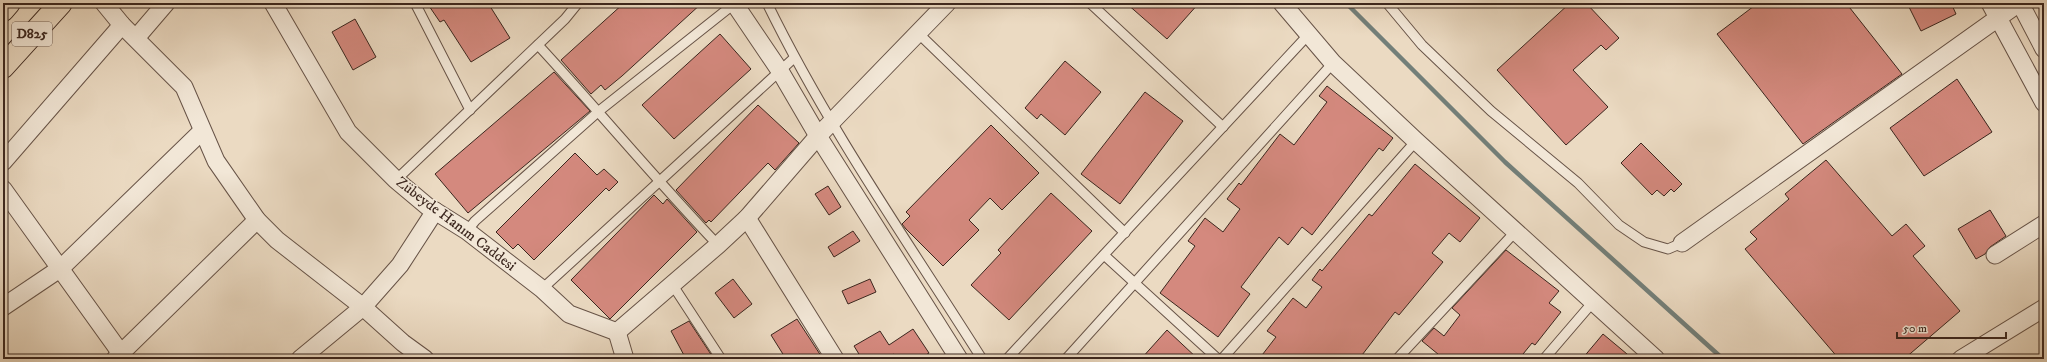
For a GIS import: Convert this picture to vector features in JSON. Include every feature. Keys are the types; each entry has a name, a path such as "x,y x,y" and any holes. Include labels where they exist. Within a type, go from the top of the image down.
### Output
{"highway":[{"name":"D825","path":"3,10 9,3"},
{"name":"D825","path":"3,67 61,3"}],"street":[{"path":"104,3 122,25 184,87 216,161 257,220 277,240 363,307 403,343 425,359"},
{"path":"136,38 166,3"},
{"name":"Zübeyde Hanım Caddesi","path":"273,3 348,132 396,180 435,211 467,231 542,288 569,314 617,332"},
{"path":"734,3 780,71 818,136 959,359"},
{"path":"625,359 617,332 747,218 831,122 947,3"},
{"path":"1282,3 1333,63 1416,141 1656,359"},
{"path":"1682,243 1994,10 2019,3 2044,49"},
{"path":"1994,10 2044,103"},
{"path":"3,162 122,25"},
{"path":"3,307 61,268 202,130"},
{"path":"3,189 61,268 121,357 257,220"},
{"path":"300,359 363,307 400,265 435,211"},
{"path":"747,218 835,359"},
{"path":"1995,256 2044,224"},
{"path":"1960,359 2044,308"}],"lane":[{"path":"415,3 470,110"},
{"path":"396,180 565,19 577,3"},
{"path":"467,231 475,221 599,111 734,3"},
{"path":"767,3 794,58 831,122 982,359"},
{"path":"1090,3 1223,128"},
{"path":"1387,3 1422,45 1491,110 1578,183 1619,225 1644,242 1668,249 1682,243"},
{"path":"918,33 1125,233"},
{"path":"1007,359 1309,34"},
{"path":"538,45 599,111 658,182 718,245"},
{"path":"542,288 794,58"},
{"path":"1066,359 1333,63"},
{"path":"1222,359 1416,141"},
{"path":"1397,359 1516,231"},
{"path":"1104,254 1218,359"},
{"path":"672,284 721,359"},
{"path":"1544,359 1593,302"}],"building":[{"path":"427,3 488,3 510,38 471,62 444,20 440,22"},
{"path":"624,3 702,3 605,90 601,85 591,94 561,60"},
{"path":"1126,3 1199,3 1167,39"},
{"path":"1570,3 1586,3 1619,38 1606,50 1601,45 1573,70 1608,107 1566,145 1497,70"},
{"path":"1758,3 1846,3 1902,74 1803,144 1717,34"},
{"path":"1907,3 1951,3 1956,14 1921,31"},
{"path":"355,19 376,57 353,70 332,32"},
{"path":"720,34 751,69 674,139 642,105"},
{"path":"1065,61 1101,92 1065,135 1041,114 1037,119 1025,108"},
{"path":"554,72 590,111 468,213 435,174"},
{"path":"1957,79 1992,132 1924,176 1890,128"},
{"path":"1327,86 1393,138 1383,151 1379,148 1312,235 1302,227 1288,245 1279,237 1241,287 1250,294 1218,337 1160,293 1195,246 1188,241 1205,218 1223,232 1240,209 1227,199 1239,183 1241,185 1280,134 1294,145 1327,102 1319,96"},
{"path":"1145,92 1183,121 1120,204 1081,174"},
{"path":"758,105 799,143 775,170 768,163 711,222 709,220 706,223 676,190"},
{"path":"991,125 1039,173 1002,210 990,198 969,220 979,230 943,266 902,224 910,216 906,212"},
{"path":"1641,143 1682,184 1674,192 1671,189 1664,196 1657,190 1652,195 1621,163"},
{"path":"575,153 597,175 604,169 618,182 609,191 606,188 534,260 518,244 513,249 496,232"},
{"path":"1826,160 1892,236 1906,224 1925,246 1913,256 1960,311 1904,359 1839,359 1745,249 1757,239 1750,232 1789,199 1785,194"},
{"path":"1415,164 1480,218 1460,242 1449,233 1432,253 1443,262 1399,315 1395,312 1359,359 1259,359 1276,337 1267,331 1293,298 1306,308 1322,287 1312,280 1320,269 1322,271 1369,214 1372,216"},
{"path":"828,186 841,207 829,215 815,194"},
{"path":"1051,193 1092,231 1009,320 971,285 1001,253 998,250"},
{"path":"654,195 663,204 667,199 697,232 610,319 571,280"},
{"path":"1990,210 2006,236 1990,247 1985,254 1976,259 1958,229"},
{"path":"853,231 860,241 834,257 828,247"},
{"path":"1506,250 1559,291 1549,303 1561,312 1535,345 1532,343 1519,359 1444,359 1422,341 1434,328 1444,336 1460,315 1452,308"},
{"path":"733,279 752,304 734,318 715,293"},
{"path":"870,279 876,292 848,304 842,291"},
{"path":"797,319 823,359 786,359 771,335"},
{"path":"689,321 714,359 686,359 671,331"},
{"path":"913,329 929,353 919,359 898,359 894,354 886,359 862,359 854,346 880,331 889,345"},
{"path":"1167,330 1198,359 1141,359"},
{"path":"1603,334 1633,359 1582,359"}],"waterway":[{"path":"1346,3 1505,162 1723,359"}]}
